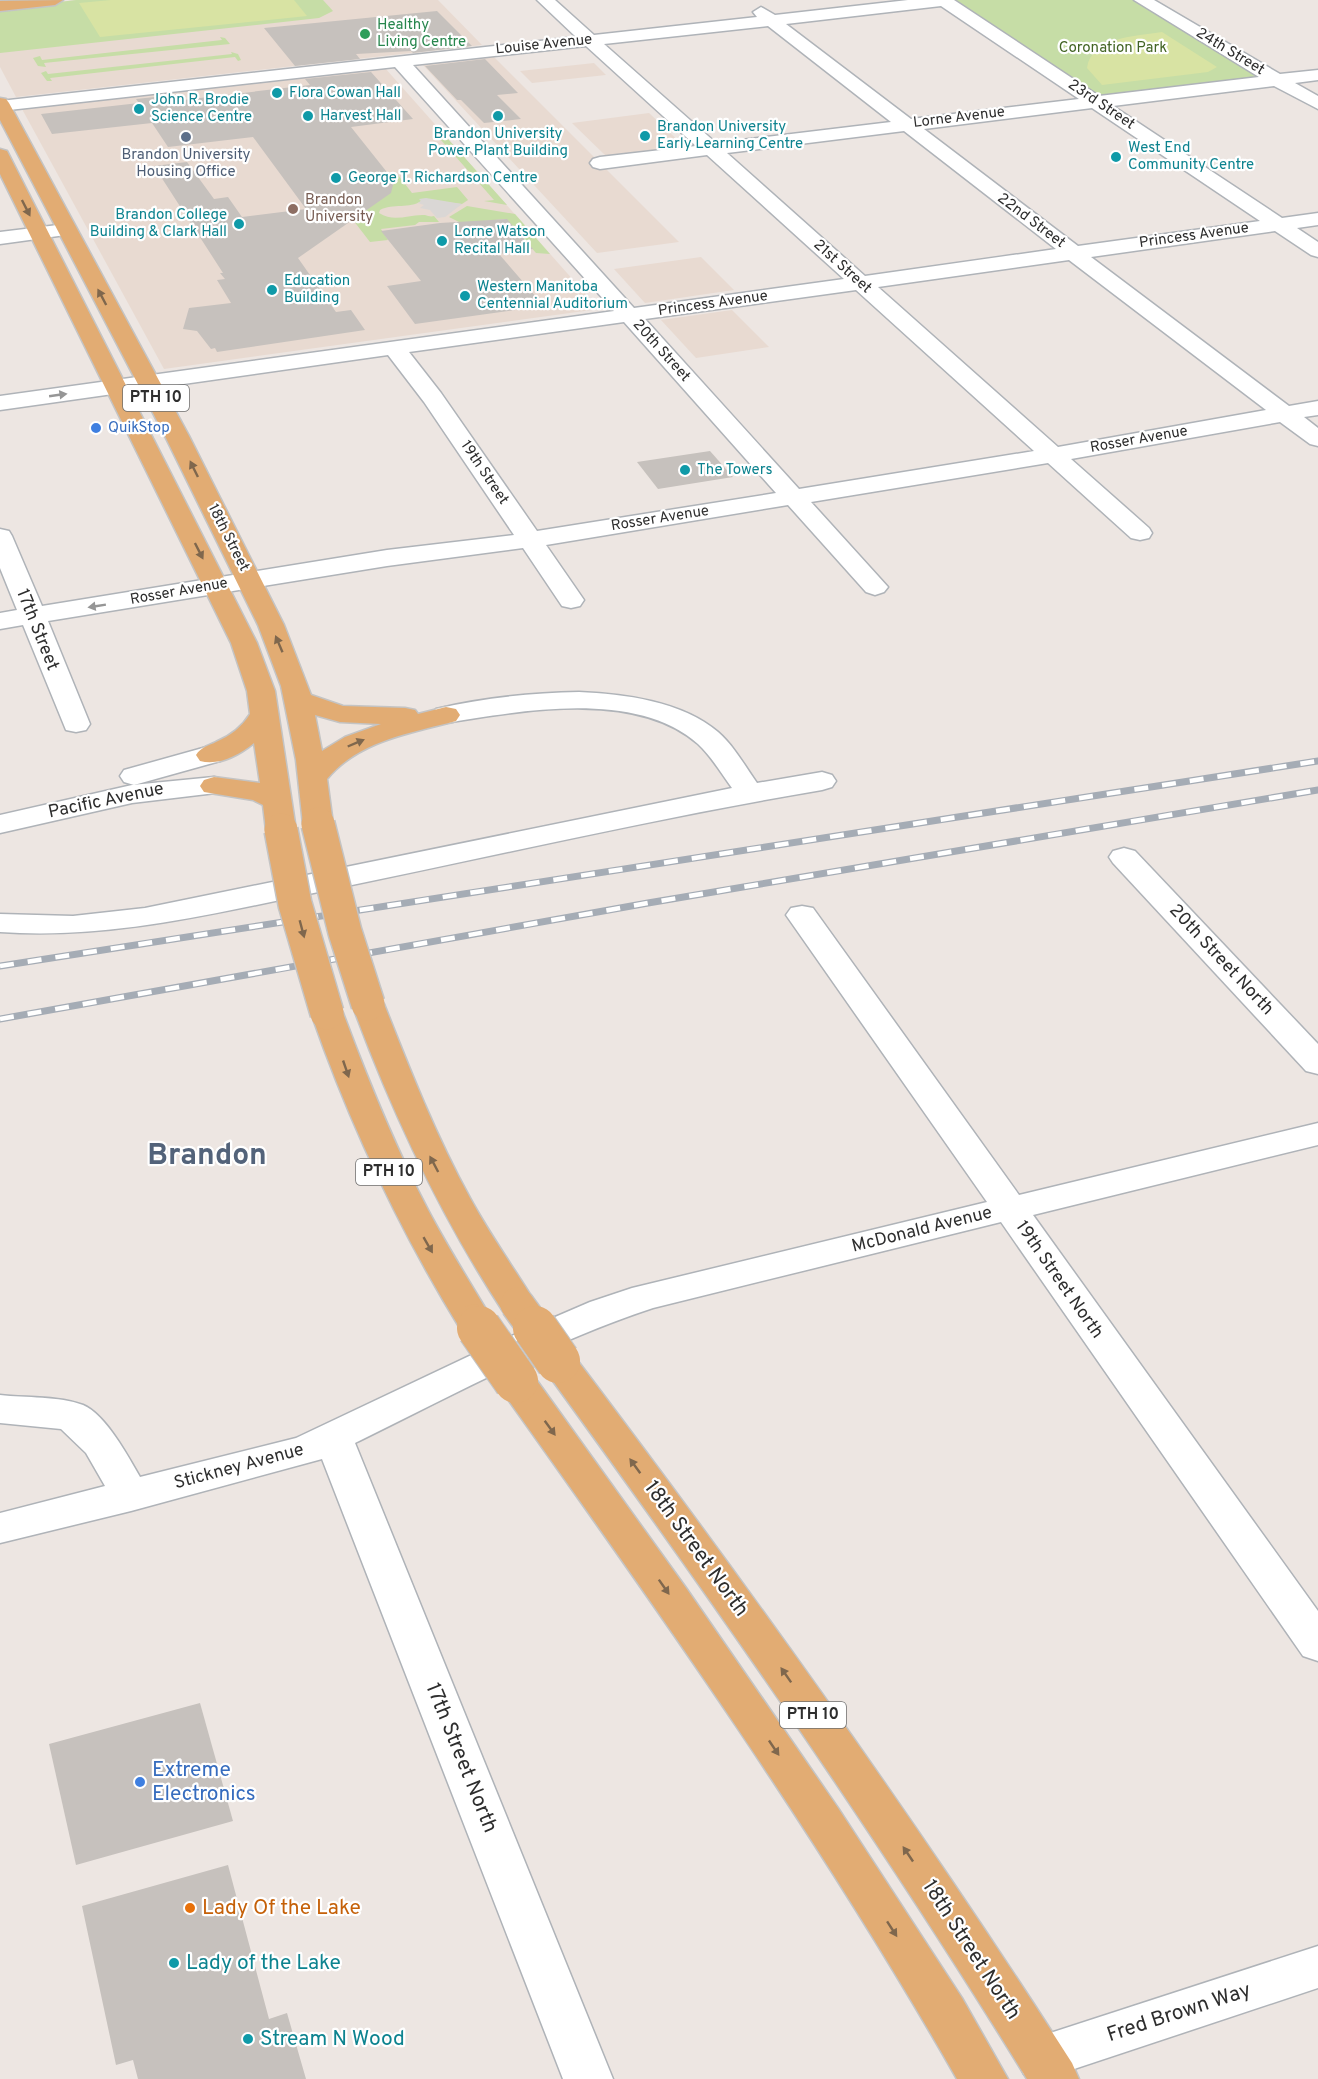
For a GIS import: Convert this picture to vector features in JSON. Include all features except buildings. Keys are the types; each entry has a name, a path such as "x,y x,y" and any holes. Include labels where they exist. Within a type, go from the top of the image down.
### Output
{"main road":[{"path":"0,5 28,0"},
{"path":"0,5 55,0"},
{"name":"18th Street","path":"0,105 177,436 282,650 297,700 318,824 342,921 369,1005"},
{"name":"18th Street","path":"0,155 216,585 253,665 264,714 295,904 327,1013 349,1077 392,1179 419,1230 474,1321 675,1603 774,1748 915,1965 979,2078"},
{"path":"297,700 340,714 388,717 446,715"},
{"path":"210,755 246,738 264,714"},
{"path":"312,779 329,758 356,742 446,715"},
{"path":"214,786 249,790 279,816"},
{"name":"18th Street North","path":"369,1005 389,1062 428,1153 458,1210 544,1351 787,1677 924,1878 1047,2069"}],"street":[{"name":"21st Street","path":"545,0 1140,533"},
{"name":"22nd Street","path":"746,0 1318,439"},
{"name":"Louise Avenue","path":"0,105 944,0"},
{"name":"23rd Street","path":"944,0 1318,251"},
{"name":"24th Street","path":"1142,0 1318,104"},
{"name":"20th Street","path":"399,61 876,587"},
{"name":"Lorne Avenue","path":"600,163 1318,75"},
{"name":"Princess Avenue","path":"0,404 1318,219"},
{"path":"0,238 66,230"},
{"name":"19th Street","path":"394,348 433,398 571,600"},
{"name":"Rosser Avenue","path":"0,621 387,558 530,540 1053,455 1318,408"},
{"name":"17th Street","path":"0,536 76,724"},
{"path":"446,715 545,699 600,700 637,706 686,724 705,736 718,748 749,792"},
{"name":"Pacific Avenue","path":"0,809 210,755"},
{"path":"0,924 57,926 125,920 405,866 749,792 822,781"},
{"name":"Pacific Avenue","path":"0,824 133,792 214,786"},
{"name":"20th Street North","path":"1124,857 1318,1064"},
{"name":"19th Street North","path":"802,915 1318,1644"},
{"name":"McDonald Avenue","path":"544,1351 603,1311 645,1297 1318,1134"},
{"name":"Stickney Avenue","path":"0,1528 283,1457 544,1351"},
{"path":"0,1409 72,1416 100,1443 131,1496"},
{"name":"17th Street North","path":"333,1437 588,2079"},
{"name":"Fred Brown Way","path":"1047,2069 1318,1967"}],"shaded area":[{"path":"76,0 438,0 482,45 16,97 0,67 0,9"},
{"path":"493,56 679,242 597,253 422,64"},
{"path":"594,63 606,75 532,83 520,71"},
{"name":"Brandon University","path":"385,68 599,309 164,369 22,109"},
{"path":"649,113 686,148 607,157 572,123"},
{"path":"426,198 462,204 445,217 437,218 430,210 420,208 424,205 418,203 421,201 419,199"},
{"path":"701,257 734,290 645,303 614,269"},
{"path":"732,310 769,347 696,358 661,320"}],"green space":[{"path":"76,0 323,0 333,11 319,18 0,53 0,9"},
{"path":"111,0 294,0 307,16 100,37 79,3"},
{"name":"Coronation Park","path":"955,0 1133,0 1259,75 1259,78 1102,98"},
{"path":"1162,32 1217,67 1208,72 1102,85 1087,68 1090,58 1106,44 1128,37"},
{"path":"220,37 225,38 230,44 44,63 46,67 38,66 33,58 40,56 42,60 222,40"},
{"path":"231,52 238,54 241,60 238,61 235,57 50,78 52,81 47,81 41,73 232,54"},
{"path":"440,130 507,205 484,201 494,200 433,131"},
{"path":"398,175 412,193 457,187 468,200 462,204 420,199 421,201 412,205 380,210 379,213 385,216 396,218 434,216 439,222 419,222 415,225 381,229 388,240 370,242 343,207 392,179 390,176"},
{"path":"467,206 515,214 550,254 536,253 506,219 461,223 449,217"}],"railway":[{"path":"0,966 1318,761"},
{"path":"0,1019 648,903 1318,790"}],"place":[{"name":"Healthy Living Centre","path":"365,34"},
{"name":"Flora Cowan Hall","path":"277,93"},
{"name":"John R. Brodie Science Centre","path":"139,109"},
{"name":"Harvest Hall","path":"308,116"},
{"name":"Brandon University Power Plant Building","path":"498,116"},
{"name":"Brandon University Early Learning Centre","path":"645,136"},
{"name":"Brandon University Housing Office","path":"186,137"},
{"name":"West End Community Centre","path":"1116,157"},
{"name":"George T. Richardson Centre","path":"336,178"},
{"name":"Brandon University","path":"293,209"},
{"name":"Brandon College Building & Clark Hall","path":"239,224"},
{"name":"Lorne Watson Recital Hall","path":"442,241"},
{"name":"Education Building","path":"272,290"},
{"name":"Western Manitoba Centennial Auditorium","path":"465,296"},
{"name":"QuikStop","path":"96,428"},
{"name":"The Towers","path":"685,470"},
{"name":"Extreme Electronics","path":"140,1782"},
{"name":"Lady Of the Lake","path":"190,1908"},
{"name":"Lady of the Lake","path":"174,1963"},
{"name":"Stream N Wood","path":"248,2039"}],"district":[{"name":"Brandon","path":"207,1156"}]}
